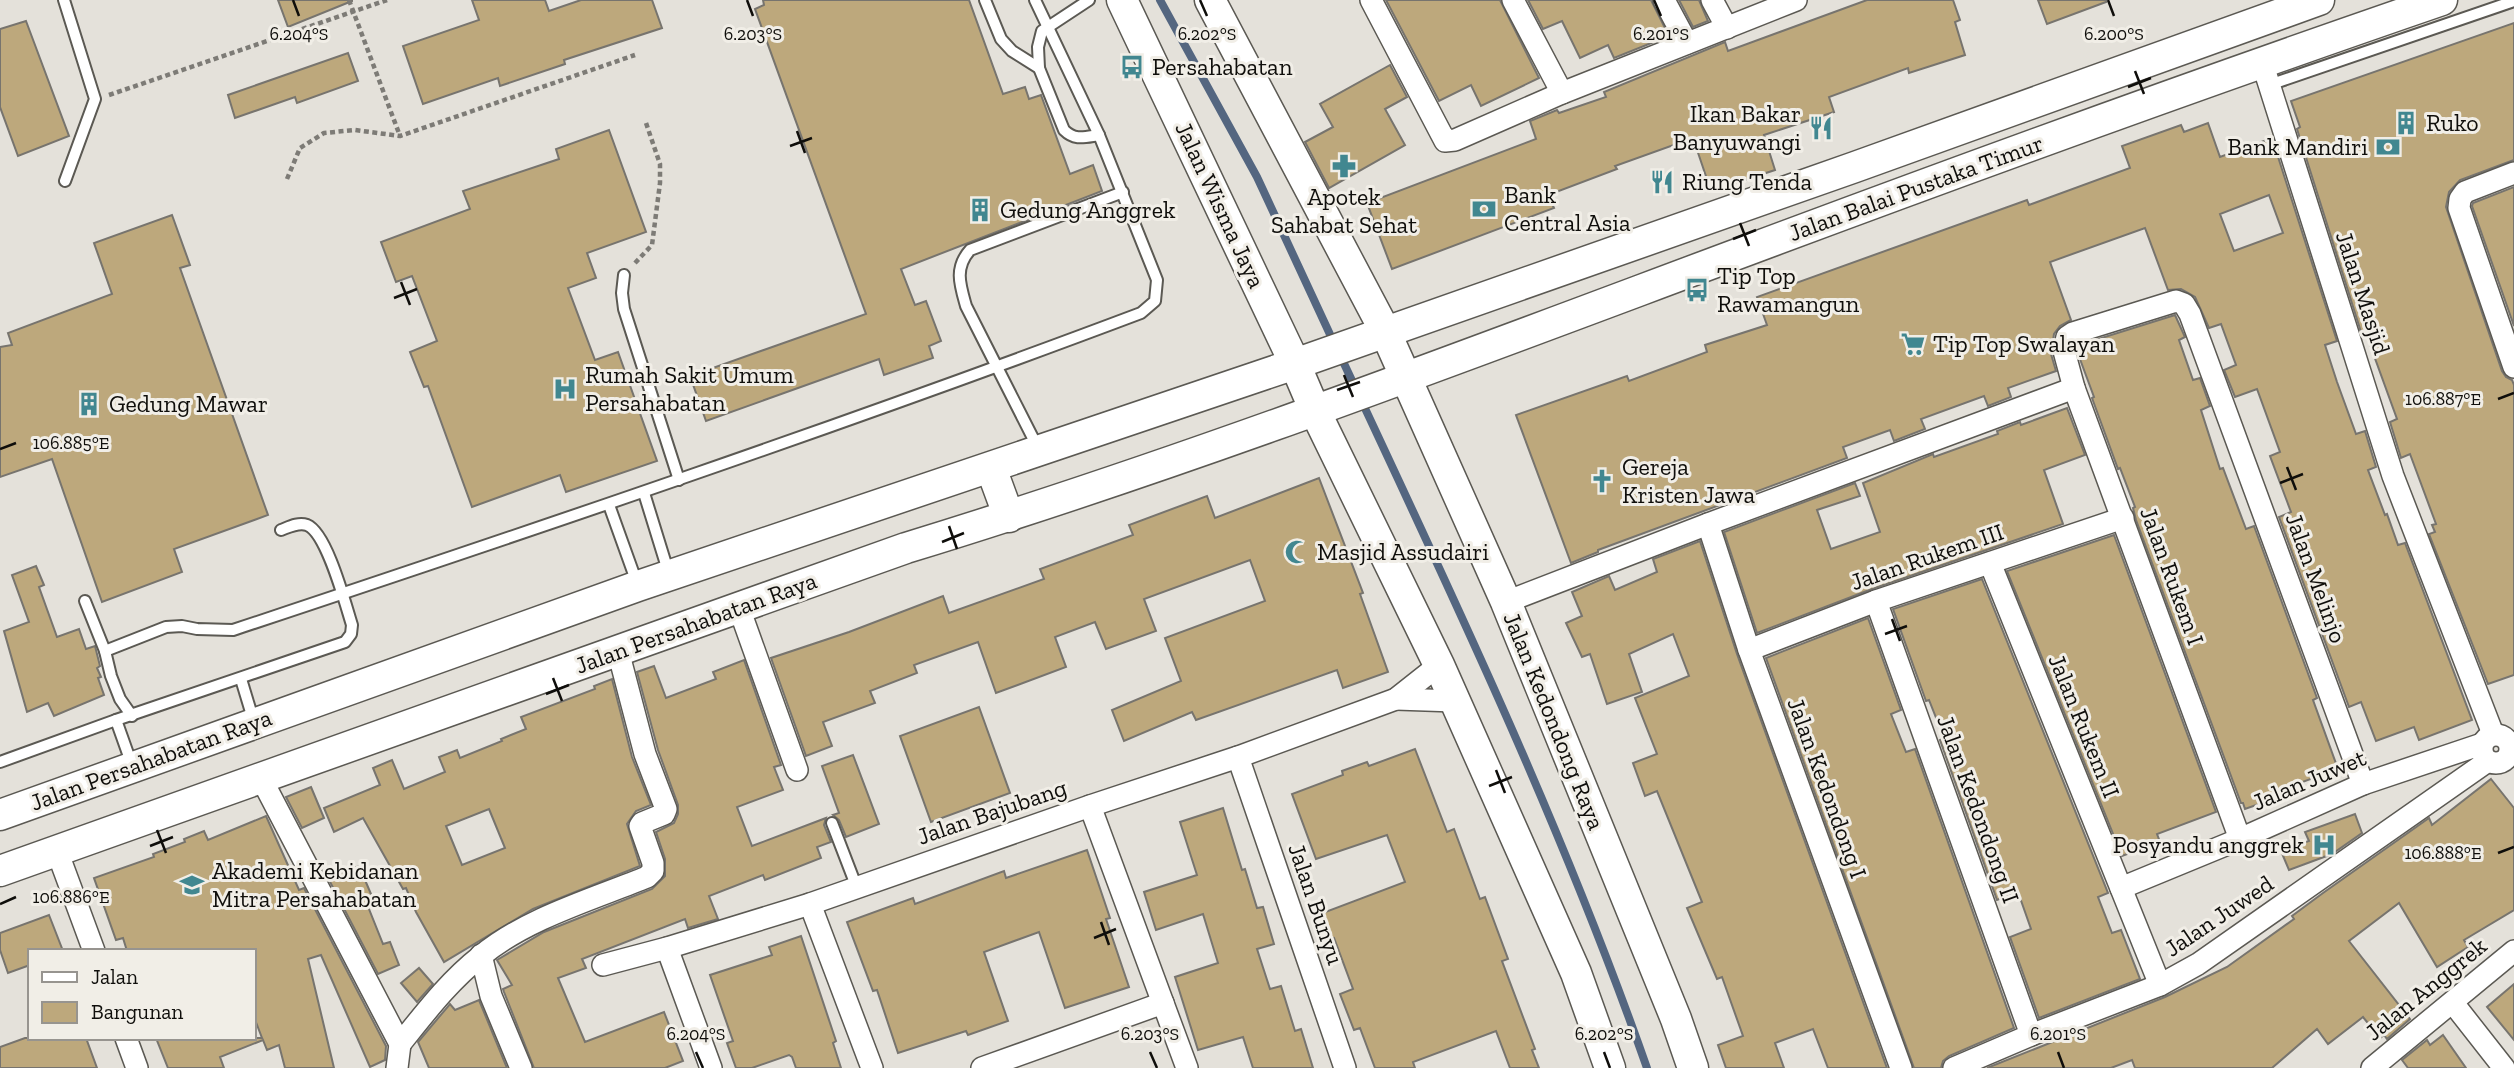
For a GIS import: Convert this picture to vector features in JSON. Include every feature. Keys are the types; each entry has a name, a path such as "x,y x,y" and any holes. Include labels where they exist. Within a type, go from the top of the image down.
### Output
{"street":[{"name":"Jalan Wisma Jaya","path":"1122,0 1326,407 1576,972 1610,1068"},
{"path":"1210,0 1377,334 1397,381"},
{"path":"1371,0 1445,141 1455,140 1562,93 1796,0"},
{"path":"1513,0 1562,93"},
{"path":"1664,0 1687,43"},
{"path":"1712,0 1727,28"},
{"name":"Jalan Balai Pustaka Timur","path":"1301,361 1855,167 2319,0"},
{"name":"Jalan Balai Pustaka Timur","path":"1326,407 1868,205 2265,73 2442,0"},
{"name":"Jalan Masjid","path":"2265,73 2393,476 2501,750"},
{"path":"2514,173 2472,188 2460,199 2459,208 2514,367"},
{"name":"Jalan Melinjo","path":"2073,333 2176,301 2184,304 2190,314 2363,783"},
{"name":"Jalan Rukem I","path":"2073,333 2067,337 2064,351 2074,388 2240,839"},
{"name":"Jalan Persahabatan Raya","path":"0,815 638,586 1301,361"},
{"name":"Jalan Kedondong Raya","path":"1397,381 1506,602 1676,1019 1693,1068"},
{"path":"1506,602 2074,388"},
{"name":"Jalan Persahabatan Raya","path":"0,870 906,548 1009,517 1326,407"},
{"path":"991,468 1009,517"},
{"name":"Jalan Rukem III","path":"1749,650 1876,601 2123,518"},
{"name":"Jalan Kedondong I","path":"1708,524 1749,650 1901,1068"},
{"name":"Jalan Rukem II","path":"1990,563 2161,985"},
{"name":"Jalan Kedondong II","path":"1876,601 2031,1035"},
{"path":"739,608 797,770"},
{"path":"397,1068 400,1044 444,989 481,955 536,923 647,877 653,871 653,863 640,826 664,814 666,809 645,754 618,651"},
{"name":"Jalan Bajubang","path":"603,965 810,904 1238,757 1396,699 1439,665"},
{"name":"Jalan Bajubang","path":"1396,699 1455,701"},
{"name":"Jalan Juwet","path":"2121,888 2240,839 2363,783 2501,750"},
{"name":"Jalan Juwed","path":"1954,1068 2161,985 2198,964 2501,750"},
{"name":"Jalan Bunyu","path":"1238,757 1345,1068"},
{"path":"261,778 400,1044"},
{"path":"1090,806 1187,1068"},
{"path":"57,851 93,949"},
{"path":"810,904 872,1068"},
{"path":"667,948 711,1068"},
{"name":"Jalan Anggrek","path":"2372,1068 2514,951"},
{"path":"481,955 491,996 521,1068"},
{"path":"982,1068 1164,1003"},
{"path":"2453,1003 2504,1068"},
{"path":"127,1040 137,1068"}],"lane":[{"path":"64,0 95,99 65,181"},
{"path":"985,0 1001,39 1012,51 1039,68"},
{"path":"105,651 166,627 233,630 610,505 997,368 1141,313 1155,301 1157,280 1100,135 1035,0"},
{"path":"1089,0 1042,31 1038,47 1039,68 1064,130 1070,137 1100,135"},
{"path":"2265,73 2514,1"},
{"path":"1039,451 966,306 959,269 970,250 1124,192"},
{"path":"624,275 624,309 680,480"},
{"path":"644,493 669,576"},
{"path":"610,505 638,586"},
{"path":"0,762 345,642 351,634 352,625 317,532 300,523 281,530"},
{"path":"85,601 120,699 132,716"},
{"path":"240,679 254,723"},
{"path":"116,720 132,767"},
{"path":"832,823 856,888"}],"path":[{"path":"349,0 400,136"},
{"path":"95,99 387,0"},
{"path":"287,179 300,148 324,133 355,130 400,136 635,55"},
{"path":"624,275 652,244 657,216 660,164 646,123"}],"building":[{"path":"278,0 352,0 352,1 288,27"},
{"path":"472,0 545,0 549,11 581,0 652,0 662,28 564,60 565,64 500,86 498,78 423,104 403,46 479,20"},
{"name":"Gedung Anggrek","path":"763,0 969,0 1003,94 1025,87 1029,99 1041,95 1070,174 1093,165 1102,191 901,269 915,305 926,301 941,341 929,346 933,358 884,375 879,359 706,421 690,376 866,314 755,9 764,5"},
{"path":"1386,0 1500,0 1539,78 1481,106 1471,85 1439,101"},
{"path":"1528,0 1651,0 1669,36 1614,58 1608,45 1580,58 1562,21 1543,29"},
{"path":"1679,0 1699,0 1708,21 1693,27"},
{"path":"1867,0 1953,0 1960,20 1955,22 1965,55 1909,73 1908,68 1829,97 1834,112 1764,135 1775,170 1711,191 1693,138 1615,166 1617,169 1548,195 1554,208 1392,269 1367,203 1536,139 1530,121 1557,110 1559,113 1606,97 1604,92 1725,42 1728,51"},
{"path":"2038,0 2106,0 2106,2 2047,24"},
{"path":"26,21 69,136 18,156 0,107 0,29"},
{"path":"2514,23 2514,160 2460,180 2449,192 2446,207 2502,371 2514,385 2514,675 2488,684 2429,534 2435,532 2432,525 2436,524 2410,454 2401,458 2390,422 2397,419 2365,331 2361,332 2297,129 2300,127 2291,101"},
{"path":"348,53 358,81 297,103 295,97 235,118 228,95"},
{"path":"1390,65 1407,97 1385,109 1405,145 1329,188 1305,142 1333,127 1320,104"},
{"path":"2208,123 2220,157 2272,138 2337,341 2325,345 2337,382 2356,434 2365,431 2376,467 2368,470 2398,545 2405,543 2472,720 2419,740 2414,727 2376,741 2361,702 2349,707 2279,517 2291,512 2270,456 2280,452 2257,389 2235,397 2224,370 2236,365 2221,324 2209,328 2195,297 2181,289 2168,290 2145,228 2050,262 2071,320 2060,326 2054,334 2051,354 2056,371 2008,388 2011,397 1988,406 1984,396 1921,419 1925,429 1894,441 1890,430 1843,447 1847,458 1598,550 1571,563 1516,415 1627,376 1629,381 1707,352 1705,345 1767,325 1757,297 2027,200 2029,205 2130,168 2122,146 2181,125 2184,132","holes":["2269,195 2283,233 2234,251 2220,214"]},
{"path":"609,130 646,232 587,253 596,278 568,288 595,360 618,352 657,461 566,492 560,475 472,507 428,386 424,387 410,352 437,341 412,276 396,282 381,242 470,209 463,191 559,159 556,149"},
{"path":"2514,187 2514,326 2472,206 2473,203"},
{"path":"172,215 190,265 180,268 268,515 174,549 182,572 102,602 52,459 0,477 0,347 12,345 8,333 112,294 94,243"},
{"path":"2175,315 2185,337 2179,340 2193,380 2200,378 2210,406 2201,410 2220,469 2223,468 2246,529 2254,526 2317,698 2313,700 2338,769 2294,785 2296,791 2245,809 2136,520 2135,507 2120,468 2118,469 2077,351 2079,345"},
{"path":"2067,408 2085,455 2044,470 2063,524 1872,589 1757,633 1724,532 1855,483 1860,496 1817,510 1831,549 1880,532 1863,483 1933,454 1934,457 1998,434 1997,431 2020,422 2021,425"},
{"path":"1319,478 1363,593 1360,594 1388,672 1343,688 1337,670 1196,720 1192,712 1124,741 1112,710 1181,681 1165,638 1265,601 1250,560 1144,599 1156,631 1106,649 1095,622 1055,637 1066,667 996,693 978,642 914,665 917,673 870,691 875,703 823,722 832,746 806,756 771,658 943,596 949,613 1044,579 1040,569 1133,535 1129,525 1207,496 1215,518"},
{"path":"2114,535 2216,812 2157,834 2160,842 2122,856 2007,571"},
{"path":"1700,541 1737,654 1887,1068 1828,1068 1813,1029 1775,1043 1784,1068 1726,1068 1718,1045 1743,1036 1722,977 1717,979 1687,908 1702,902 1657,791 1645,796 1633,763 1657,754 1635,698 1689,676 1673,634 1629,654 1642,692 1607,704 1590,654 1582,657 1566,623 1582,616 1572,592 1609,576 1615,590 1657,572 1653,559"},
{"path":"36,566 44,585 39,587 57,637 79,629 86,649 95,646 100,666 97,668 101,677 98,678 104,695 54,716 48,703 27,712 4,631 29,622 12,575"},
{"path":"1982,579 2108,893 2098,897 2112,933 2121,930 2140,979 2039,1018 2010,937 2031,929 2018,892 1997,900 1940,740 1944,738 1929,700 1926,701 1893,609"},
{"path":"1868,618 1901,710 1891,714 1906,752 1915,749 2014,1028 1949,1056 1943,1061 1941,1068 1914,1068 1766,658"},
{"path":"744,660 781,765 774,767 783,790 737,807 752,846 826,818 824,825 831,842 817,847 821,858 765,880 763,875 709,896 718,919 688,928 685,919 582,959 586,968 558,978 585,1042 664,1012 683,1061 665,1068 534,1068 503,989 512,985 497,960 544,932 652,889 665,876 665,859 656,832 674,823 678,805 658,750 637,672 654,666 666,698 716,679 713,672"},
{"path":"612,679 632,757 651,805 636,811 627,824 640,866 533,909 444,962 406,888 403,889 363,818 334,832 324,808 380,785 373,768 392,760 404,789 445,772 439,757 457,750 460,758 502,741 501,739 526,729 521,717 595,689 594,686","holes":["489,809 505,848 462,865 446,826"]},
{"path":"979,707 1010,793 931,822 900,736"},
{"path":"1415,749 1447,832 1454,829 1480,899 1485,897 1508,959 1502,961 1535,1049 1532,1050 1539,1068 1510,1068 1496,1031 1413,1062 1415,1068 1375,1068 1360,1028 1354,1030 1340,994 1353,989 1334,938 1329,939 1320,914 1405,882 1387,835 1316,859 1292,794 1343,775 1342,771 1367,762 1369,766"},
{"path":"853,755 879,824 846,837 839,820 833,815 839,813 822,766"},
{"path":"2491,779 2514,808 2514,910 2464,940 2468,947 2437,967 2399,903 2349,941 2410,1019 2387,1039 2384,1035 2380,1038 2363,1017 2328,1044 2317,1029 2272,1068 2135,1068 2132,1060 2111,1068 1987,1068 2165,997 2227,967 2294,919 2292,916 2323,893 2429,818 2432,825"},
{"path":"311,787 324,818 302,828 286,797"},
{"path":"1223,808 1242,870 1245,869 1257,908 1263,907 1274,944 1257,949 1270,989 1281,986 1295,1031 1301,1029 1313,1068 1253,1068 1243,1037 1198,1050 1175,977 1218,963 1203,914 1156,930 1144,892 1197,875 1180,822"},
{"path":"2355,814 2362,833 2332,854 2289,870 2281,851 2309,841 2305,832"},
{"path":"266,816 299,890 304,888 386,1046 385,1060 370,1067 321,955 308,959 334,1068 285,1068 279,1045 267,1050 263,1040 220,1057 224,1068 168,1068 157,1040 262,1038 256,1022 256,949 126,949 123,938 116,940 94,878 154,857 153,854 185,842 184,839 204,831 208,840"},
{"path":"1087,850 1129,987 1065,1008 1039,932 984,952 1008,1021 968,1035 966,1031 898,1053 877,990 873,991 847,922 913,898 915,904 1004,871 1006,878"},
{"path":"359,866 374,901 367,904 383,944 390,942 399,965 378,974 328,878"},
{"path":"49,915 62,949 28,949 28,966 8,973 0,950 0,933"},
{"path":"801,936 836,1041 833,1043 841,1068 796,1068 789,1055 752,1068 736,1068 727,1043 733,1041 710,975 772,955 769,947"},
{"path":"419,968 433,984 417,1002 401,983"},
{"path":"2514,984 2514,1040 2487,1007"},
{"path":"479,1000 507,1068 429,1068 418,1042 450,1004 455,1010"},
{"path":"2443,1035 2466,1068 2408,1068 2402,1060 2427,1040 2430,1045"},
{"path":"25,1038 87,1040 97,1068 0,1068 0,1047"}],"waterway":[{"path":"1160,0 1257,177 1334,343"},
{"path":"1340,355 1463,619 1541,797 1614,977 1647,1068"}],"place":[{"name":"Persahabatan","path":"1132,67"},
{"name":"Ruko","path":"2406,123"},
{"name":"Ikan Bakar Banyuwangi","path":"1821,128"},
{"name":"Bank Mandiri","path":"2388,147"},
{"name":"Apotek Sahabat Sehat","path":"1344,166"},
{"name":"Riung Tenda","path":"1662,182"},
{"name":"Bank Central Asia","path":"1484,209"},
{"name":"Gedung Anggrek","path":"980,210"},
{"name":"Tip Top Rawamangun","path":"1697,290"},
{"name":"Tip Top Swalayan","path":"1913,344"},
{"name":"Rumah Sakit Umum Persahabatan","path":"565,389"},
{"name":"Gedung Mawar","path":"89,404"},
{"name":"Gereja Kristen Jawa","path":"1602,481"},
{"name":"Masjid Assudairi","path":"1297,552"},
{"name":"Posyandu anggrek","path":"2324,845"},
{"name":"Akademi Kebidanan Mitra Persahabatan","path":"192,885"}]}
